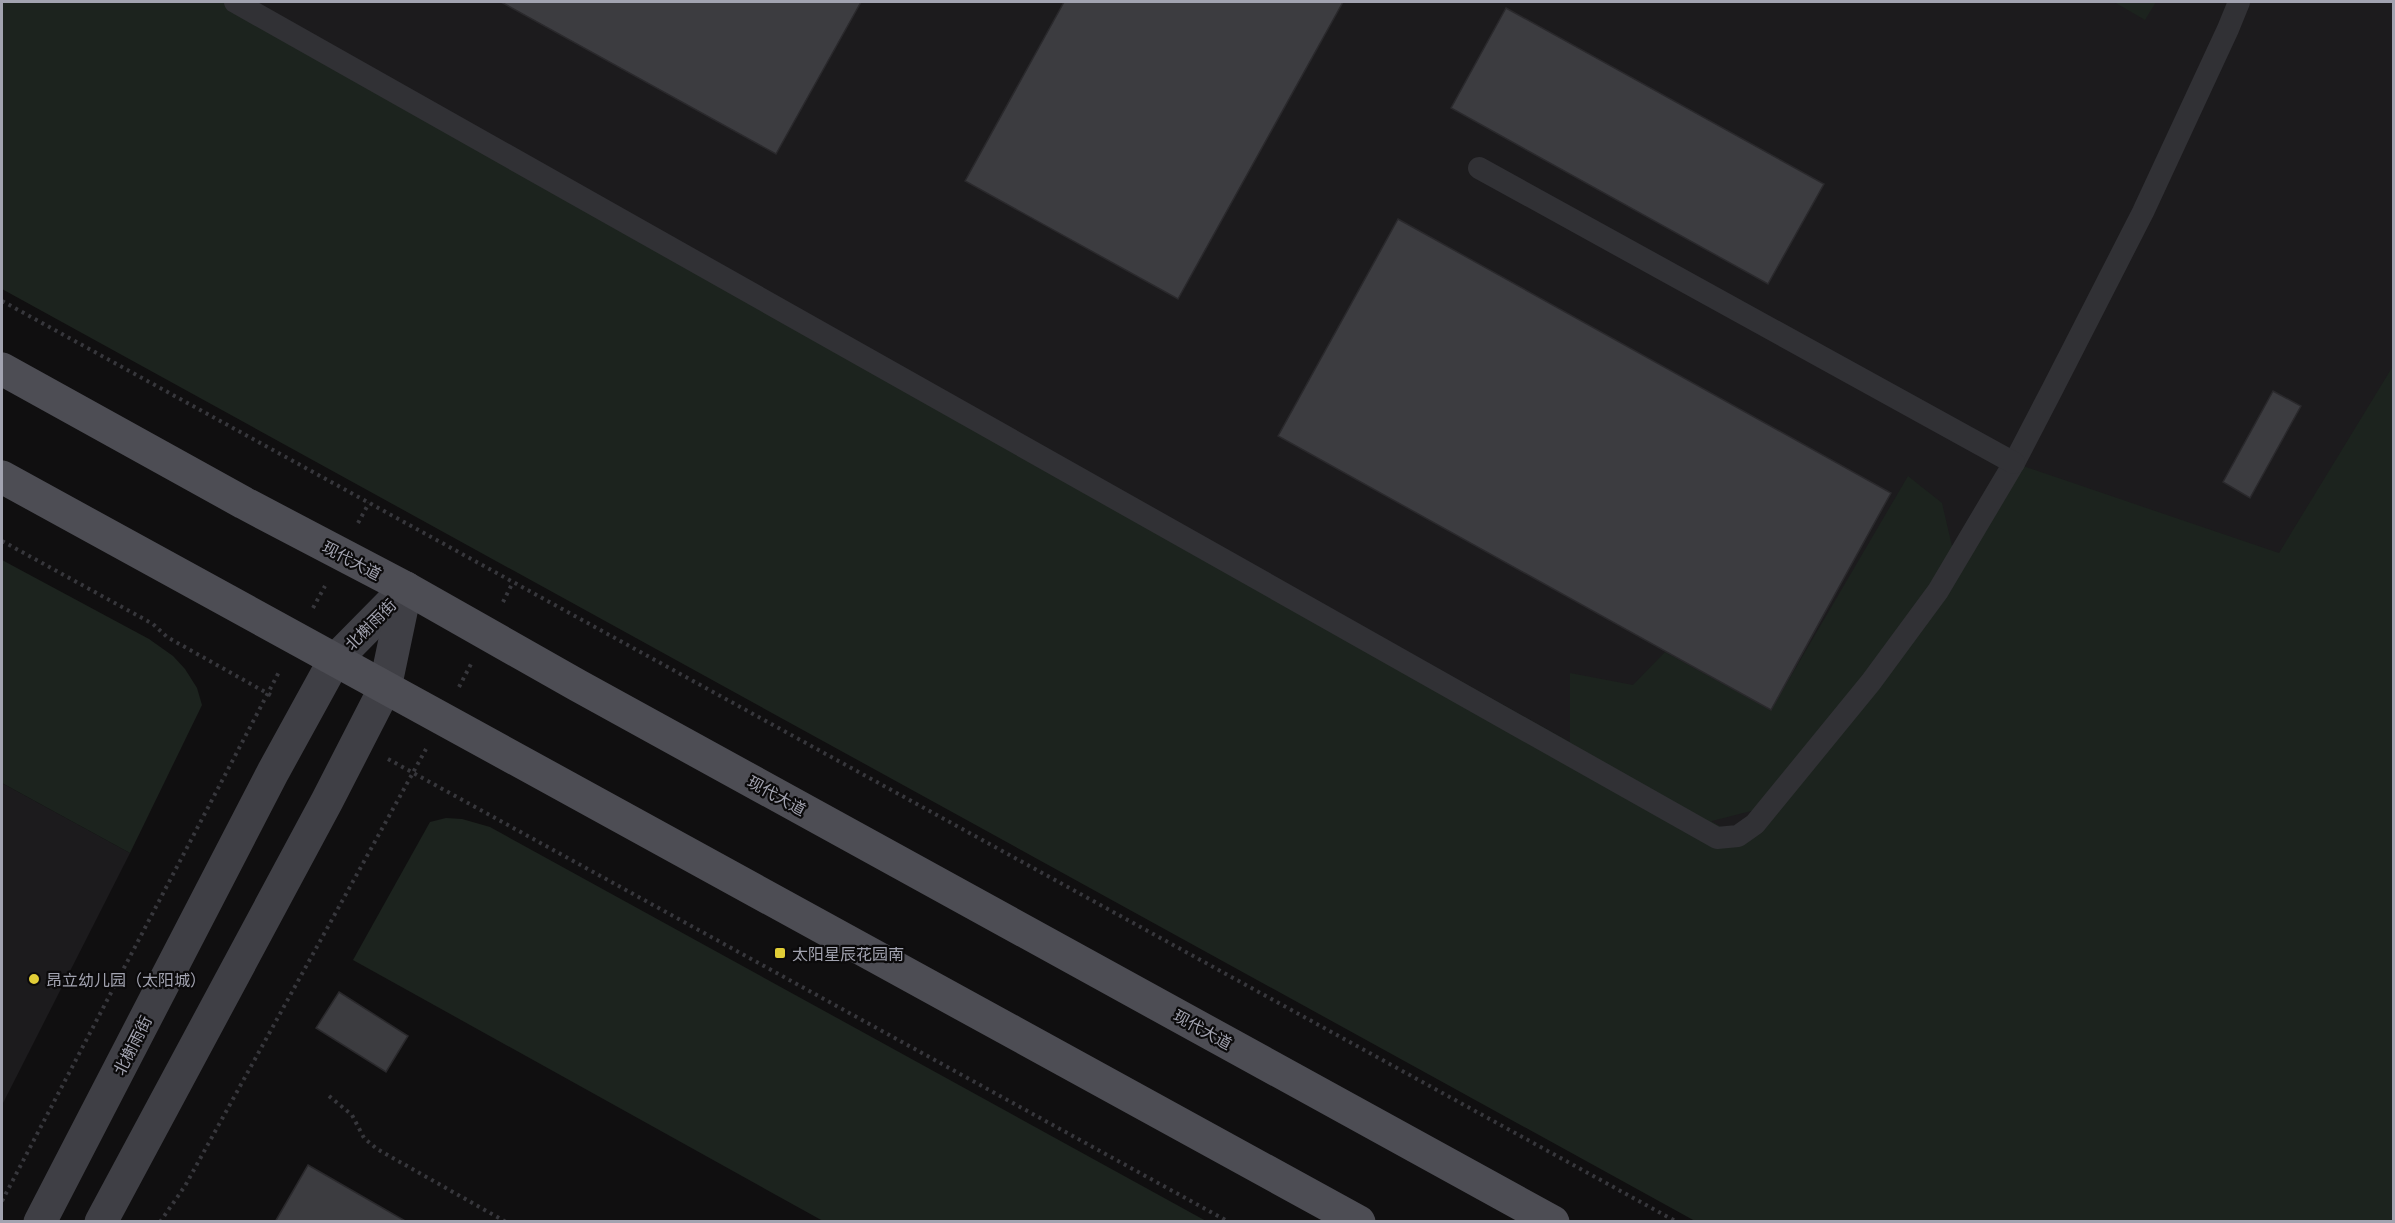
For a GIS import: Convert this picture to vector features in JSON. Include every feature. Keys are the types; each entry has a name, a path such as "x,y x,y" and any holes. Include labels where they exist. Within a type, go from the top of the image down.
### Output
{"main road":[{"name":"现代大道","path":"2,369 406,588 1553,1221"},
{"path":"2,477 1359,1221"},
{"name":"北榭雨街","path":"40,1221 305,712 334,661 406,588"},
{"name":"北榭雨街","path":"101,1221 385,688 406,588"}],"lane":[{"path":"235,2 1717,838 1738,836 1755,824 1871,682 1938,591 2014,463 2143,212 2228,29 2238,2"},
{"path":"1479,168 2014,463"}],"path":[{"path":"2,301 1677,1221"},
{"path":"2,1201 267,693 369,503"},
{"path":"2,541 153,624 167,638 305,712"},
{"path":"160,1221 184,1186 442,720 513,582"},
{"path":"358,741 412,773 1229,1221"},
{"path":"329,1096 352,1115 364,1138 377,1149 506,1221"}],"shaded area":[{"path":"2,2 2393,2 2393,1221"},
{"path":"2,2 240,2 1570,742 1570,673 1633,685 1665,652 1771,710 1908,476 1942,503 1952,546 2014,463 2279,553 2393,366 2393,1221 1695,1221 2,289","holes":["1755,810 1738,836 1711,821"]},
{"path":"2114,2 2156,2 2145,20"},
{"path":"2,560 149,639 173,656 197,688 202,705 130,853 2,783"},
{"name":"昂立幼儿园（太阳城）","path":"2,783 130,853 2,1105"},
{"path":"446,818 462,819 490,827 1206,1221 823,1221 353,960 430,822"}],"building":[{"path":"501,2 861,2 776,154"},
{"path":"1064,2 1343,2 1178,299 965,181"},
{"path":"1506,8 1824,184 1768,284 1451,108"},
{"path":"1398,219 1891,493 1771,710 1278,436"},
{"path":"2273,391 2301,406 2250,498 2223,482"},
{"path":"339,992 408,1036 386,1072 316,1028"},
{"path":"308,1165 407,1222 275,1222"}],"place":[{"name":"太阳星辰花园南","path":"780,953"},
{"name":"昂立幼儿园（太阳城）","path":"34,979"}]}
